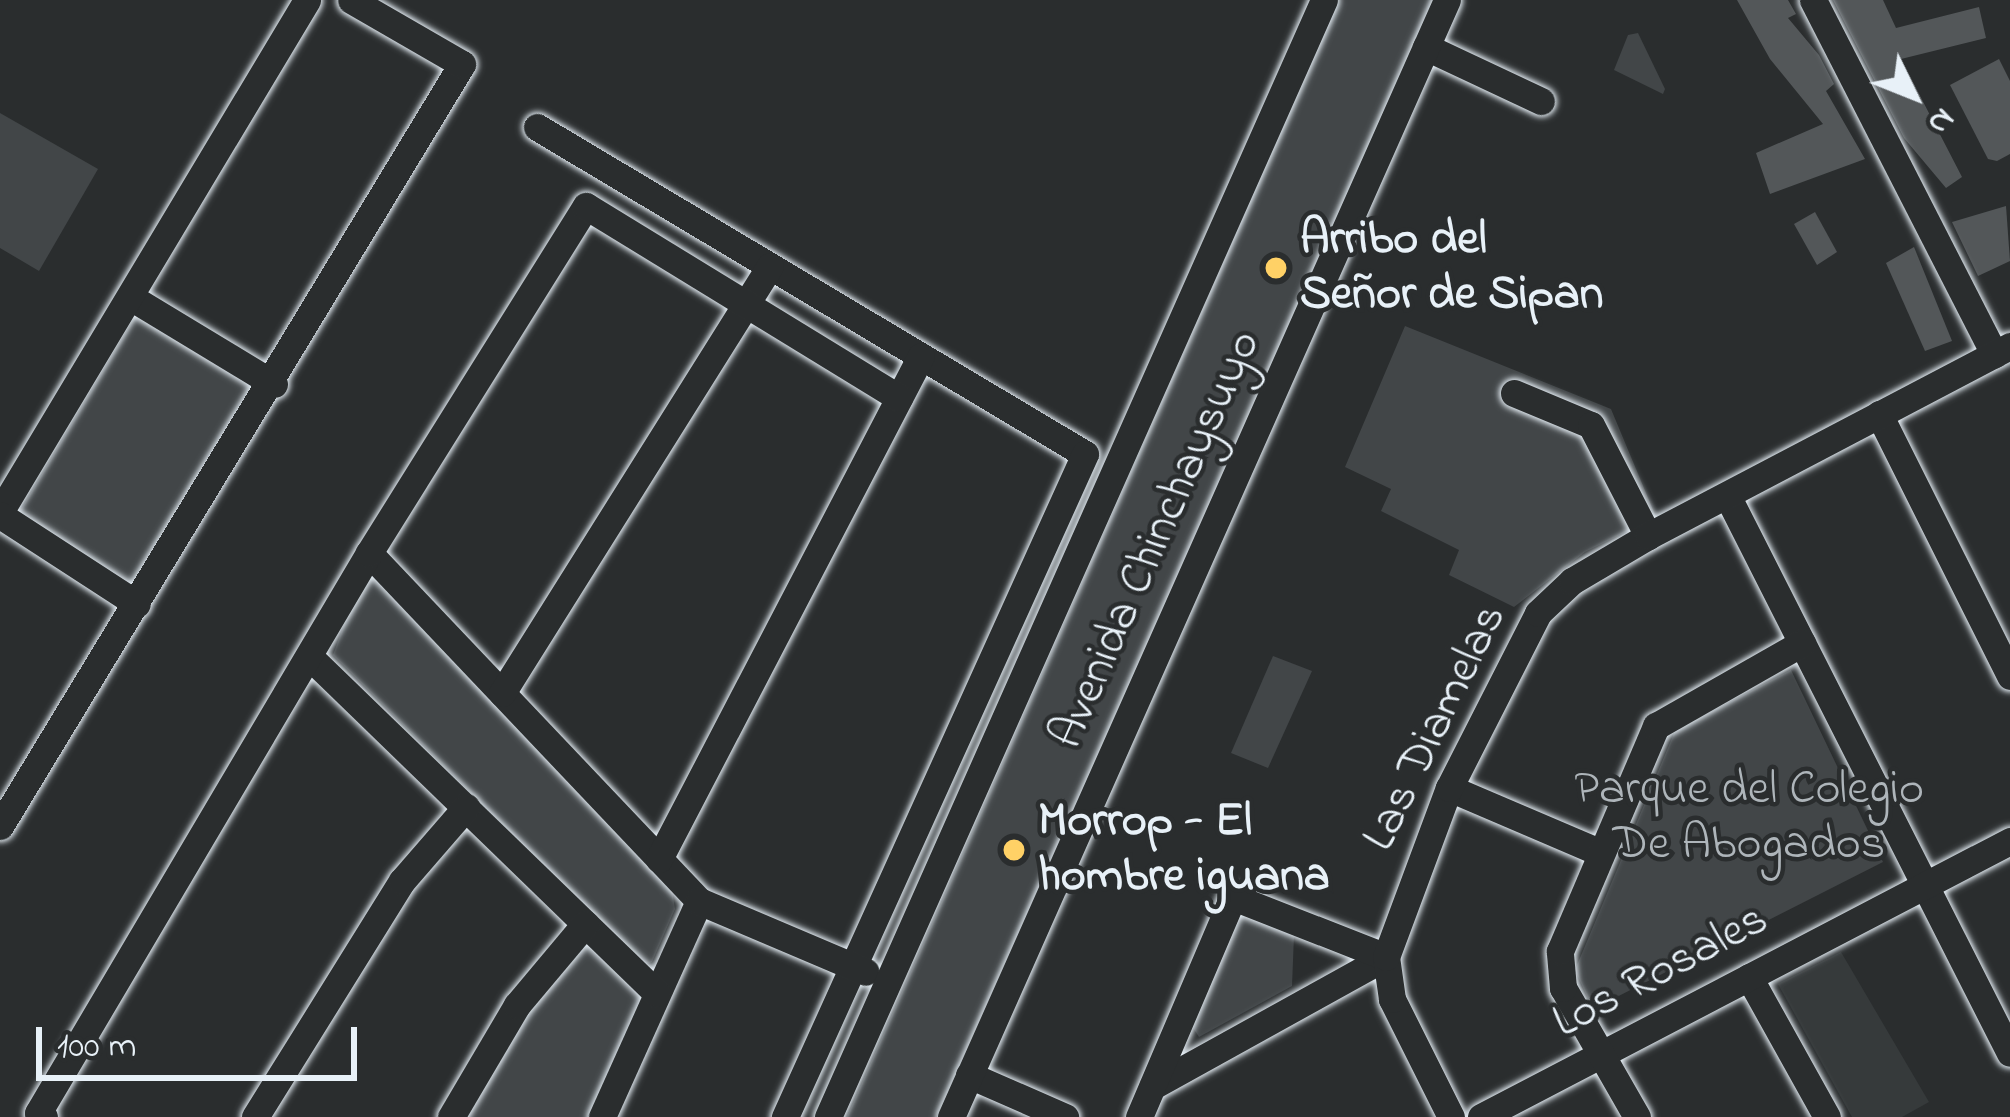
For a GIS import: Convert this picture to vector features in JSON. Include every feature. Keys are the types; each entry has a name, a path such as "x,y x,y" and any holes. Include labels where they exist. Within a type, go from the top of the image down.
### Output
{"street":[{"path":"137,604 0,513 307,0"},
{"path":"0,826 274,384 462,64 351,0"},
{"name":"Avenida Chinchaysuyo","path":"828,1117 1324,0"},
{"name":"Avenida Chinchaysuyo","path":"950,1117 1447,0"},
{"path":"1813,0 2002,350"},
{"path":"1426,47 1541,101"},
{"path":"537,127 1085,454 785,1117"},
{"path":"44,1117 38,1113 312,659 369,553 586,206 899,398"},
{"path":"502,693 770,266"},
{"path":"132,298 274,384"},
{"name":"Las Diamelas","path":"1386,957 1449,788 1538,613 1572,581 1648,536 2002,350"},
{"path":"659,859 921,356"},
{"path":"1514,393 1591,425 1648,536"},
{"path":"1879,414 2010,676"},
{"path":"1727,496 2010,1053"},
{"path":"369,553 699,901 888,982"},
{"path":"1637,1117 1563,988 1560,951 1597,851 1656,726 1802,643"},
{"path":"312,659 657,993"},
{"path":"1449,788 1597,851"},
{"path":"255,1117 402,881 466,807"},
{"name":"Los Rosales","path":"1481,1117 2010,841"},
{"path":"1148,1106 1233,896 1386,957"},
{"path":"602,1117 699,901"},
{"path":"451,1117 517,1004 585,924"},
{"path":"1148,1106 1386,957"},
{"path":"1386,957 1392,999 1448,1116"},
{"path":"1749,977 1827,1117"},
{"path":"969,1075 1065,1117"}],"shaded area":[{"path":"1841,952 1929,1102 1902,1117 1852,1117 1778,984"}],"green space":[{"path":"1339,0 1434,0 936,1117 847,1117"},
{"path":"1638,33 1665,89 1663,94 1614,70 1628,35"},
{"path":"0,113 98,169 39,271 0,248"},
{"path":"138,312 256,381 135,589 16,518"},
{"path":"1405,326 1611,409 1656,517 1585,552 1514,607 1449,575 1459,550 1381,511 1391,489 1345,467"},
{"path":"378,571 672,890 675,909 652,962 644,965 333,655 362,576"},
{"path":"1273,656 1312,671 1268,768 1231,753"},
{"name":"Parque del Colegio De Abogados","path":"1791,670 1883,862 1593,1009 1575,970 1675,731"},
{"path":"1241,912 1294,935 1292,986 1199,1037 1190,1023"},
{"path":"592,942 644,994 589,1117 458,1117 506,1036 575,946"}],"building":[{"path":"1737,0 1788,0 1796,14 1788,18 1819,55 1834,84 1826,91 1865,159 1770,194 1756,153 1823,124 1770,59"},
{"path":"1833,0 1883,0 1896,28 1979,7 1986,38 1901,59 1962,177 1946,188 1904,138"},
{"path":"1999,59 2010,81 2010,154 1997,161 1988,159 1950,85"},
{"path":"2006,206 2010,261 1978,276 1952,222"},
{"path":"1815,212 1837,252 1817,265 1794,224"},
{"path":"1914,247 1952,341 1925,351 1886,263"}],"place":[{"name":"Arribo del Señor de Sipan","path":"1276,268"},
{"name":"Morrop - El hombre iguana","path":"1014,850"}]}
